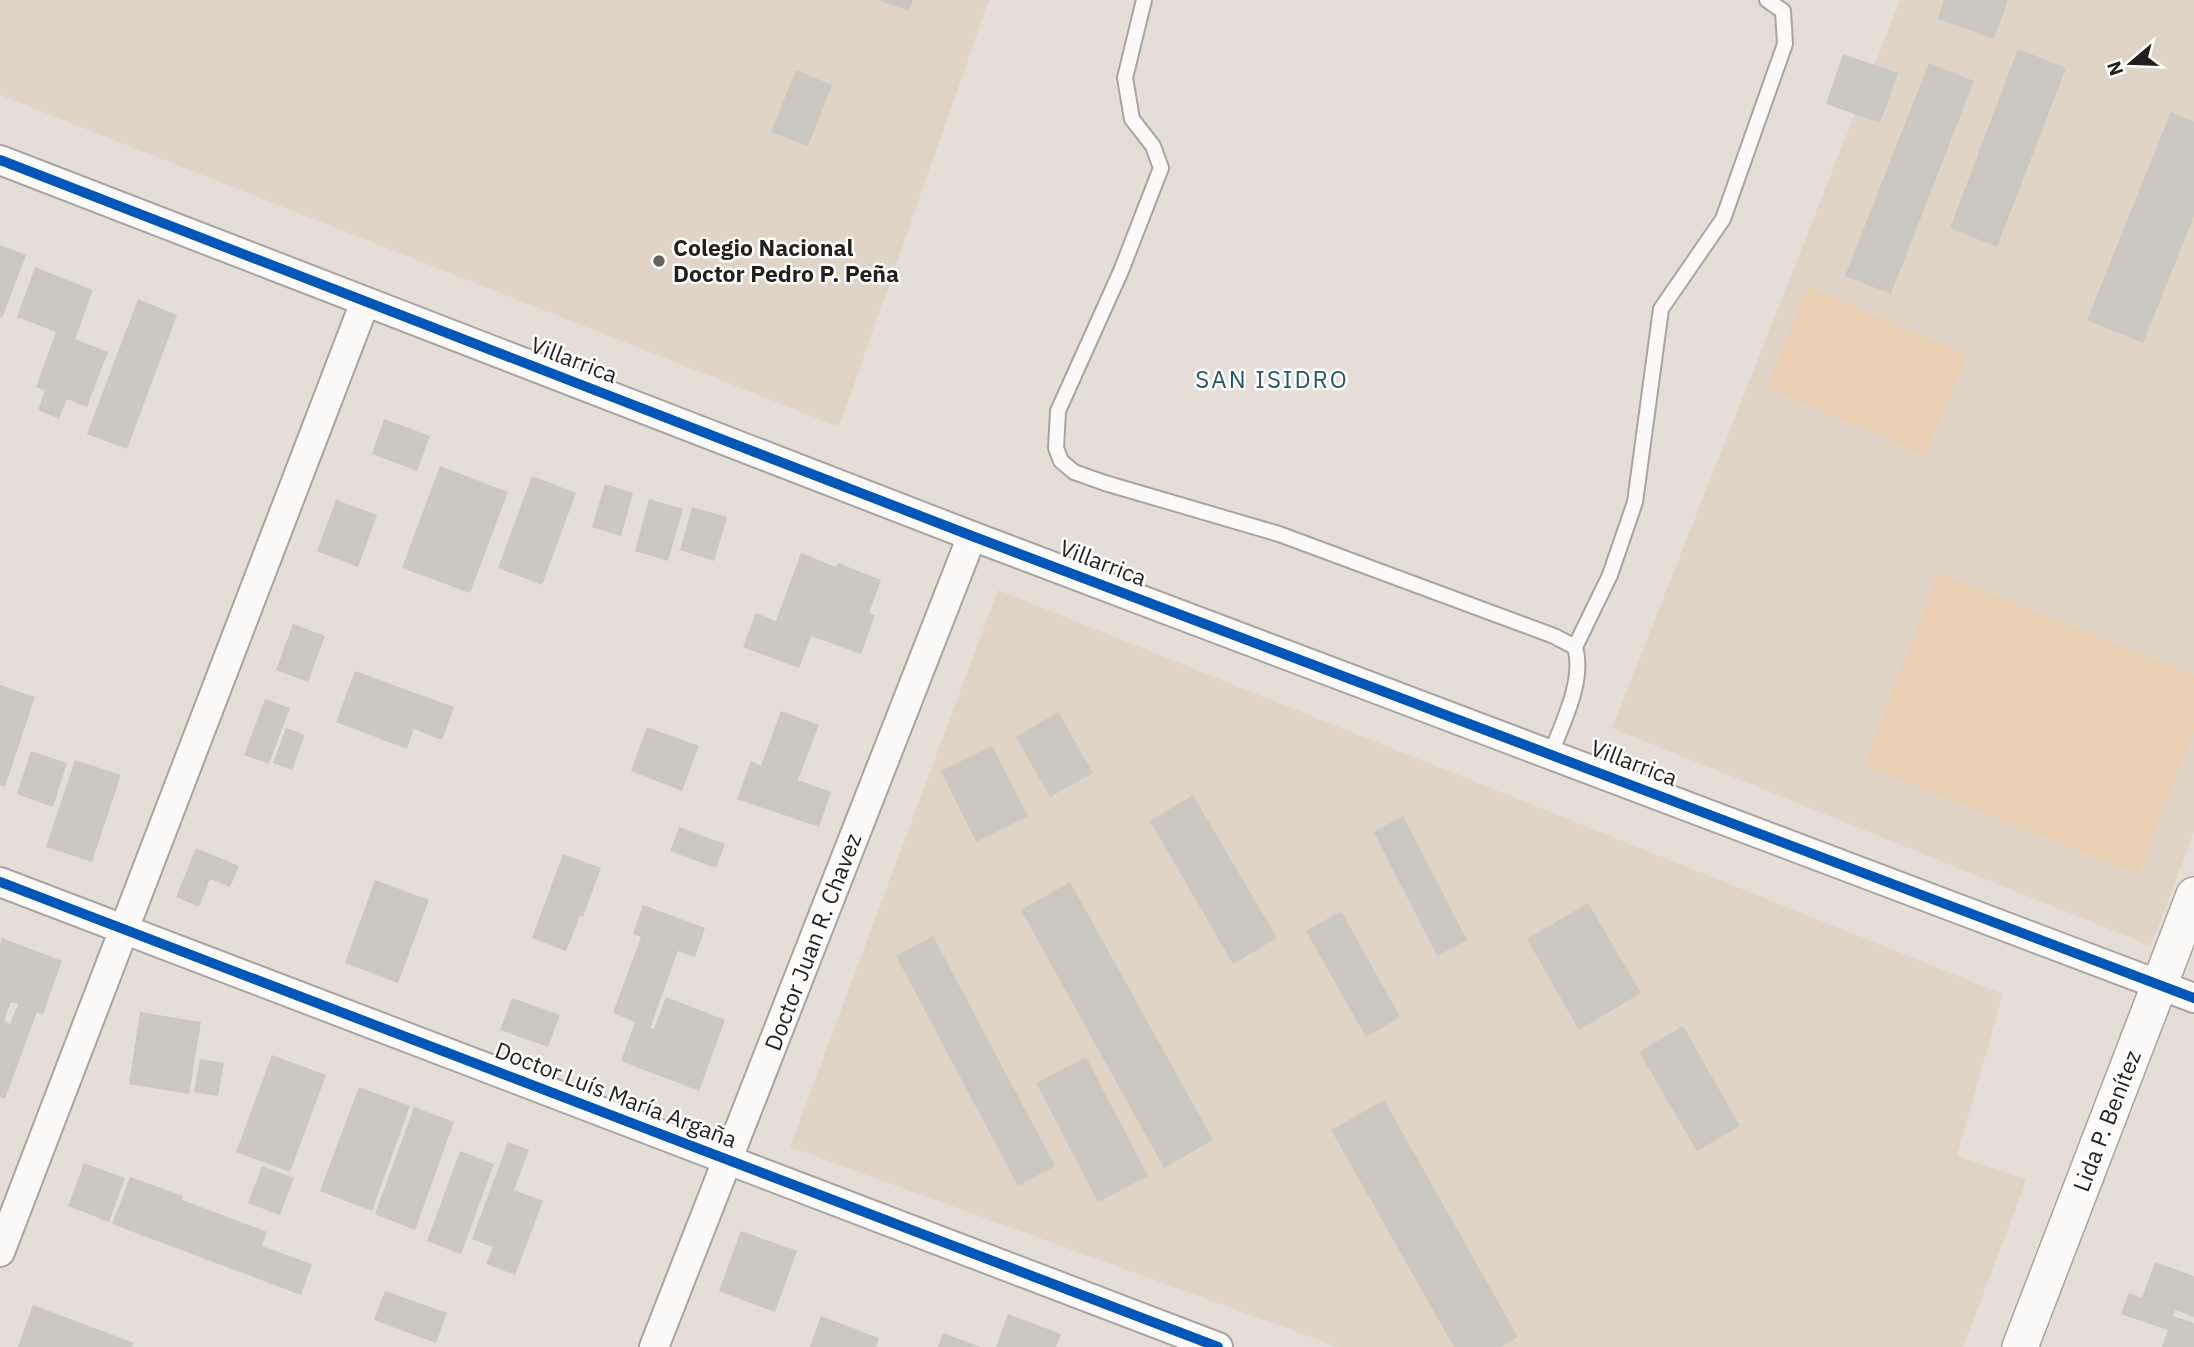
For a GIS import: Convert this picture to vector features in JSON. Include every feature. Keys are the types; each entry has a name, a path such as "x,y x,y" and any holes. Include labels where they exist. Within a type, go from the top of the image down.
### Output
{"street":[{"name":"Villarrica","path":"0,160 972,536 2194,998"},
{"path":"0,1252 365,302"},
{"name":"Doctor Juan R. Chavez","path":"654,1347 972,536"},
{"name":"Doctor Luís María Argaña","path":"0,882 1218,1347"},
{"name":"Lida P. Benítez","path":"2020,1347 2194,895"}],"lane":[{"path":"1144,0 1125,78 1132,119 1153,146 1161,168 1121,271 1058,411 1056,449 1060,461 1074,472 1105,483 1279,534 1554,636 1575,647"},
{"path":"1551,754 1572,693 1578,659 1575,647 1610,575 1635,502 1661,309 1723,219 1785,44 1783,11 1766,0"}],"shaded area":[{"name":"Colegio Nacional Doctor Pedro P. Peña","path":"0,0 989,0 839,427 0,95"},
{"path":"1900,0 2194,0 2194,832 2151,946 1612,728"},
{"path":"1808,287 1967,355 1925,455 1766,387"},
{"path":"1938,573 2194,675 2194,731 2138,874 1864,765"},
{"path":"998,590 2003,994 1957,1156 2027,1179 1963,1347 1338,1347 790,1147"}],"building":[{"path":"878,0 913,0 909,11"},
{"path":"1944,0 2008,0 1994,39 1938,19"},
{"path":"2018,49 2066,68 1997,247 1950,228"},
{"path":"1843,54 1898,73 1880,123 1826,104"},
{"path":"1929,63 1974,81 1891,294 1845,276"},
{"path":"796,70 832,85 808,146 771,132"},
{"path":"2171,112 2194,122 2194,216 2143,343 2087,320"},
{"path":"0,245 26,255 2,318 0,317"},
{"path":"35,267 93,290 75,339 108,352 87,407 67,399 59,419 38,410 45,391 36,387 56,332 17,317"},
{"path":"138,299 177,315 127,449 87,434"},
{"path":"384,419 430,436 417,471 372,454"},
{"path":"440,466 508,492 470,593 402,568"},
{"path":"532,476 576,493 542,585 498,568"},
{"path":"605,484 633,493 621,536 592,527"},
{"path":"649,499 683,509 668,561 635,551"},
{"path":"336,500 377,515 358,567 317,551"},
{"path":"692,507 727,517 714,561 680,550"},
{"path":"801,553 836,567 838,563 881,580 869,613 875,615 861,654 811,636 799,668 743,647 756,613 776,621"},
{"path":"293,624 325,636 308,682 276,670"},
{"path":"355,671 454,707 442,740 414,729 407,749 336,722"},
{"path":"0,685 35,697 5,787 0,785"},
{"path":"265,699 290,708 269,764 244,755"},
{"path":"781,711 819,725 798,780 831,792 819,827 737,799 751,761 761,766"},
{"path":"1058,712 1093,773 1050,797 1016,737"},
{"path":"647,727 699,746 682,791 631,771"},
{"path":"286,728 305,735 292,770 273,763"},
{"path":"992,746 1028,816 976,842 941,771"},
{"path":"31,751 67,763 53,807 17,794"},
{"path":"75,760 121,775 92,862 46,847"},
{"path":"1193,795 1277,938 1233,964 1150,821"},
{"path":"1403,816 1467,940 1437,956 1374,832"},
{"path":"679,827 725,844 716,868 670,851"},
{"path":"196,848 239,866 230,887 210,879 199,907 176,897"},
{"path":"563,854 601,868 583,917 580,916 566,951 532,938"},
{"path":"375,880 429,900 398,983 345,963"},
{"path":"1070,882 1213,1140 1164,1168 1021,910"},
{"path":"1588,903 1641,993 1579,1030 1527,939"},
{"path":"643,905 705,928 695,957 678,951 650,1028 654,1029 666,997 725,1020 699,1091 621,1061 635,1022 613,1013 641,937 633,934"},
{"path":"1341,911 1400,1017 1366,1037 1306,931"},
{"path":"933,936 1055,1166 1018,1186 896,956"},
{"path":"2,938 62,961 43,1014 37,1012 5,1099 0,1097","holes":["11,1002 18,1004 10,1024 4,1021"]},
{"path":"512,998 560,1015 548,1047 500,1030"},
{"path":"140,1012 201,1022 189,1094 129,1084"},
{"path":"1683,1026 1740,1126 1697,1151 1639,1052"},
{"path":"272,1055 326,1075 290,1172 236,1152"},
{"path":"1086,1057 1148,1176 1098,1202 1036,1083"},
{"path":"200,1059 224,1063 218,1096 194,1092"},
{"path":"359,1087 410,1106 372,1211 320,1191"},
{"path":"1384,1100 1518,1337 1500,1347 1454,1347 1331,1130"},
{"path":"414,1107 454,1122 415,1230 375,1214"},
{"path":"508,1142 529,1150 514,1190 543,1201 515,1275 486,1264 493,1247 472,1239"},
{"path":"460,1151 494,1164 461,1254 427,1241"},
{"path":"84,1163 125,1178 109,1222 68,1206"},
{"path":"262,1166 294,1178 280,1215 248,1203"},
{"path":"130,1177 183,1196 182,1200 267,1232 262,1246 312,1264 301,1295 112,1224"},
{"path":"741,1231 797,1251 775,1312 719,1291"},
{"path":"2155,1262 2194,1276 2194,1317 2175,1310 2173,1316 2194,1323 2194,1347 2162,1347 2168,1330 2121,1314 2129,1293 2142,1298"},
{"path":"385,1291 447,1313 436,1343 374,1320"},
{"path":"33,1305 134,1343 132,1347 18,1347"},
{"path":"1008,1314 1061,1334 1056,1347 996,1347"},
{"path":"821,1316 879,1338 876,1347 810,1347"},
{"path":"943,1333 981,1347 938,1347"}],"cycle path":[{"path":"0,160 972,536 2194,998"},
{"path":"0,882 1218,1347"}],"place":[{"name":"Colegio Nacional Doctor Pedro P. Peña","path":"659,261"}],"district":[{"name":"SAN ISIDRO","path":"1272,380"}]}
